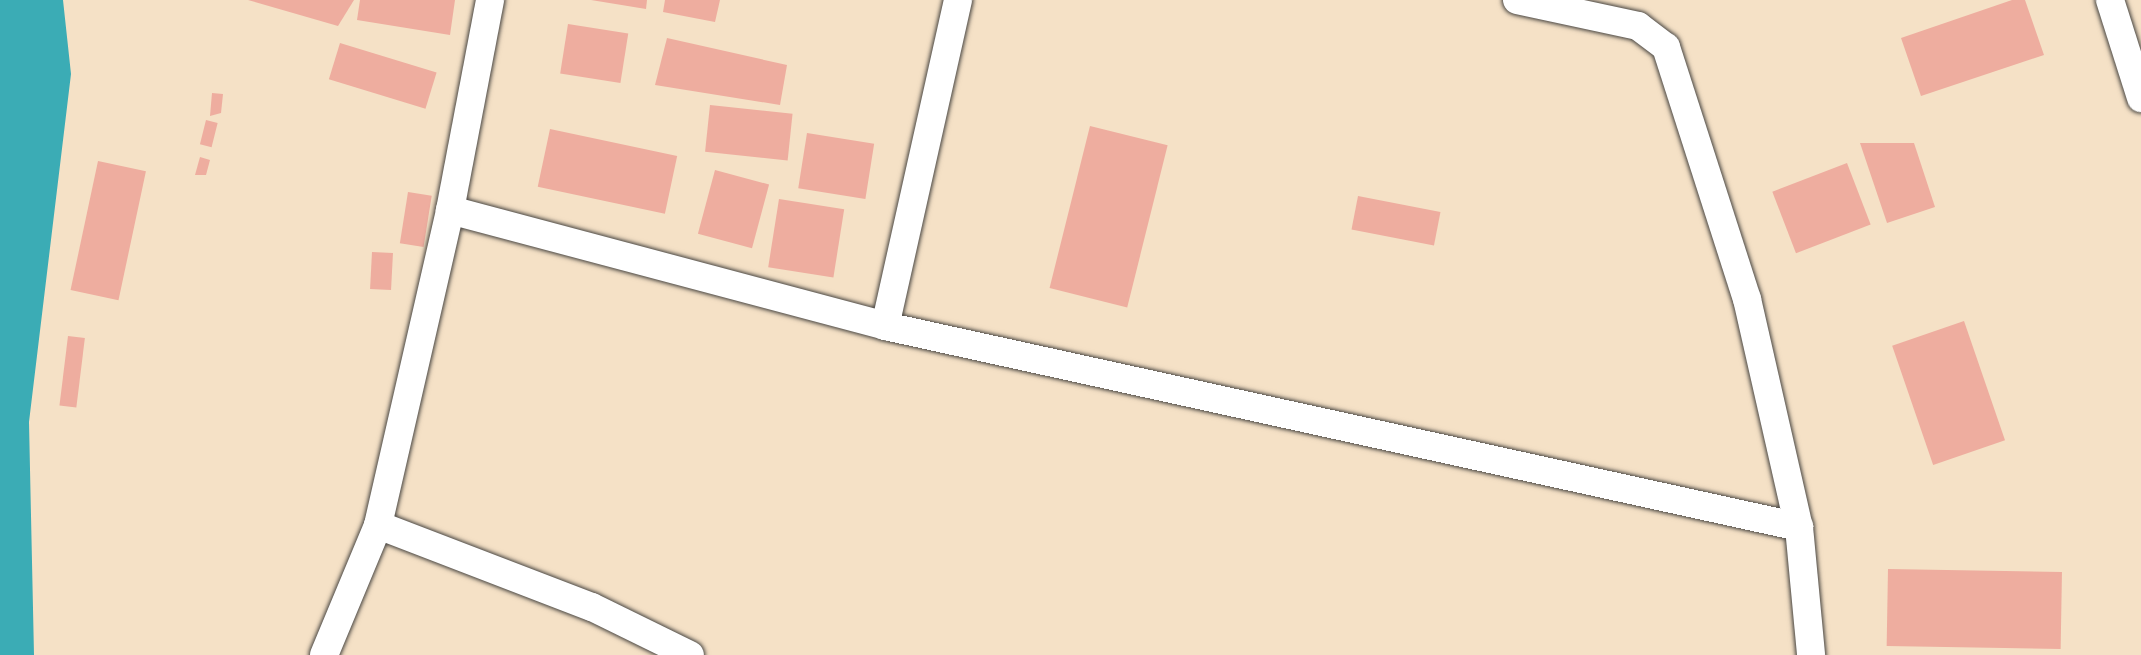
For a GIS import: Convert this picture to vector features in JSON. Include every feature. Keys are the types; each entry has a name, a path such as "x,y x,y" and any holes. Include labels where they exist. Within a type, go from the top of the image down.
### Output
{"street":[{"path":"324,655 378,525 450,210 490,0"},
{"path":"885,326 958,0"},
{"path":"1517,0 1653,33 1666,47 1747,299 1799,527 1811,655"},
{"path":"2110,0 2141,98"},
{"path":"450,210 885,326 1799,527"},
{"path":"378,525 592,607 690,655"}],"water":[{"path":"0,0 63,0 71,74 29,422 34,655 0,655"}],"building":[{"path":"248,0 354,0 338,26"},
{"path":"360,0 455,0 450,35 357,20"},
{"path":"591,0 647,0 646,9"},
{"path":"665,0 720,0 715,22 663,12"},
{"path":"2012,0 2025,0 2044,55 1921,96 1901,38"},
{"path":"568,24 628,34 620,83 560,73"},
{"path":"667,38 787,65 780,105 655,85"},
{"path":"340,43 437,73 425,109 329,79"},
{"path":"212,93 223,94 221,113 210,116"},
{"path":"710,105 793,114 788,160 705,152"},
{"path":"206,120 218,123 212,147 200,144"},
{"path":"1090,126 1168,145 1127,307 1050,288"},
{"path":"550,129 677,156 665,214 538,187"},
{"path":"807,133 874,144 865,199 798,188"},
{"path":"1860,143 1914,143 1935,207 1887,223"},
{"path":"200,157 210,160 206,175 195,175"},
{"path":"98,161 146,171 118,300 71,290"},
{"path":"1847,163 1871,225 1796,253 1772,192"},
{"path":"715,170 769,184 752,248 698,234"},
{"path":"408,192 432,196 424,247 400,243"},
{"path":"1358,196 1440,212 1434,245 1352,229"},
{"path":"779,199 844,209 833,277 768,267"},
{"path":"372,252 393,253 391,290 370,289"},
{"path":"1964,321 2005,440 1933,465 1892,346"},
{"path":"68,336 85,338 76,408 59,405"},
{"path":"1888,569 2062,572 2061,649 1887,646"}]}
